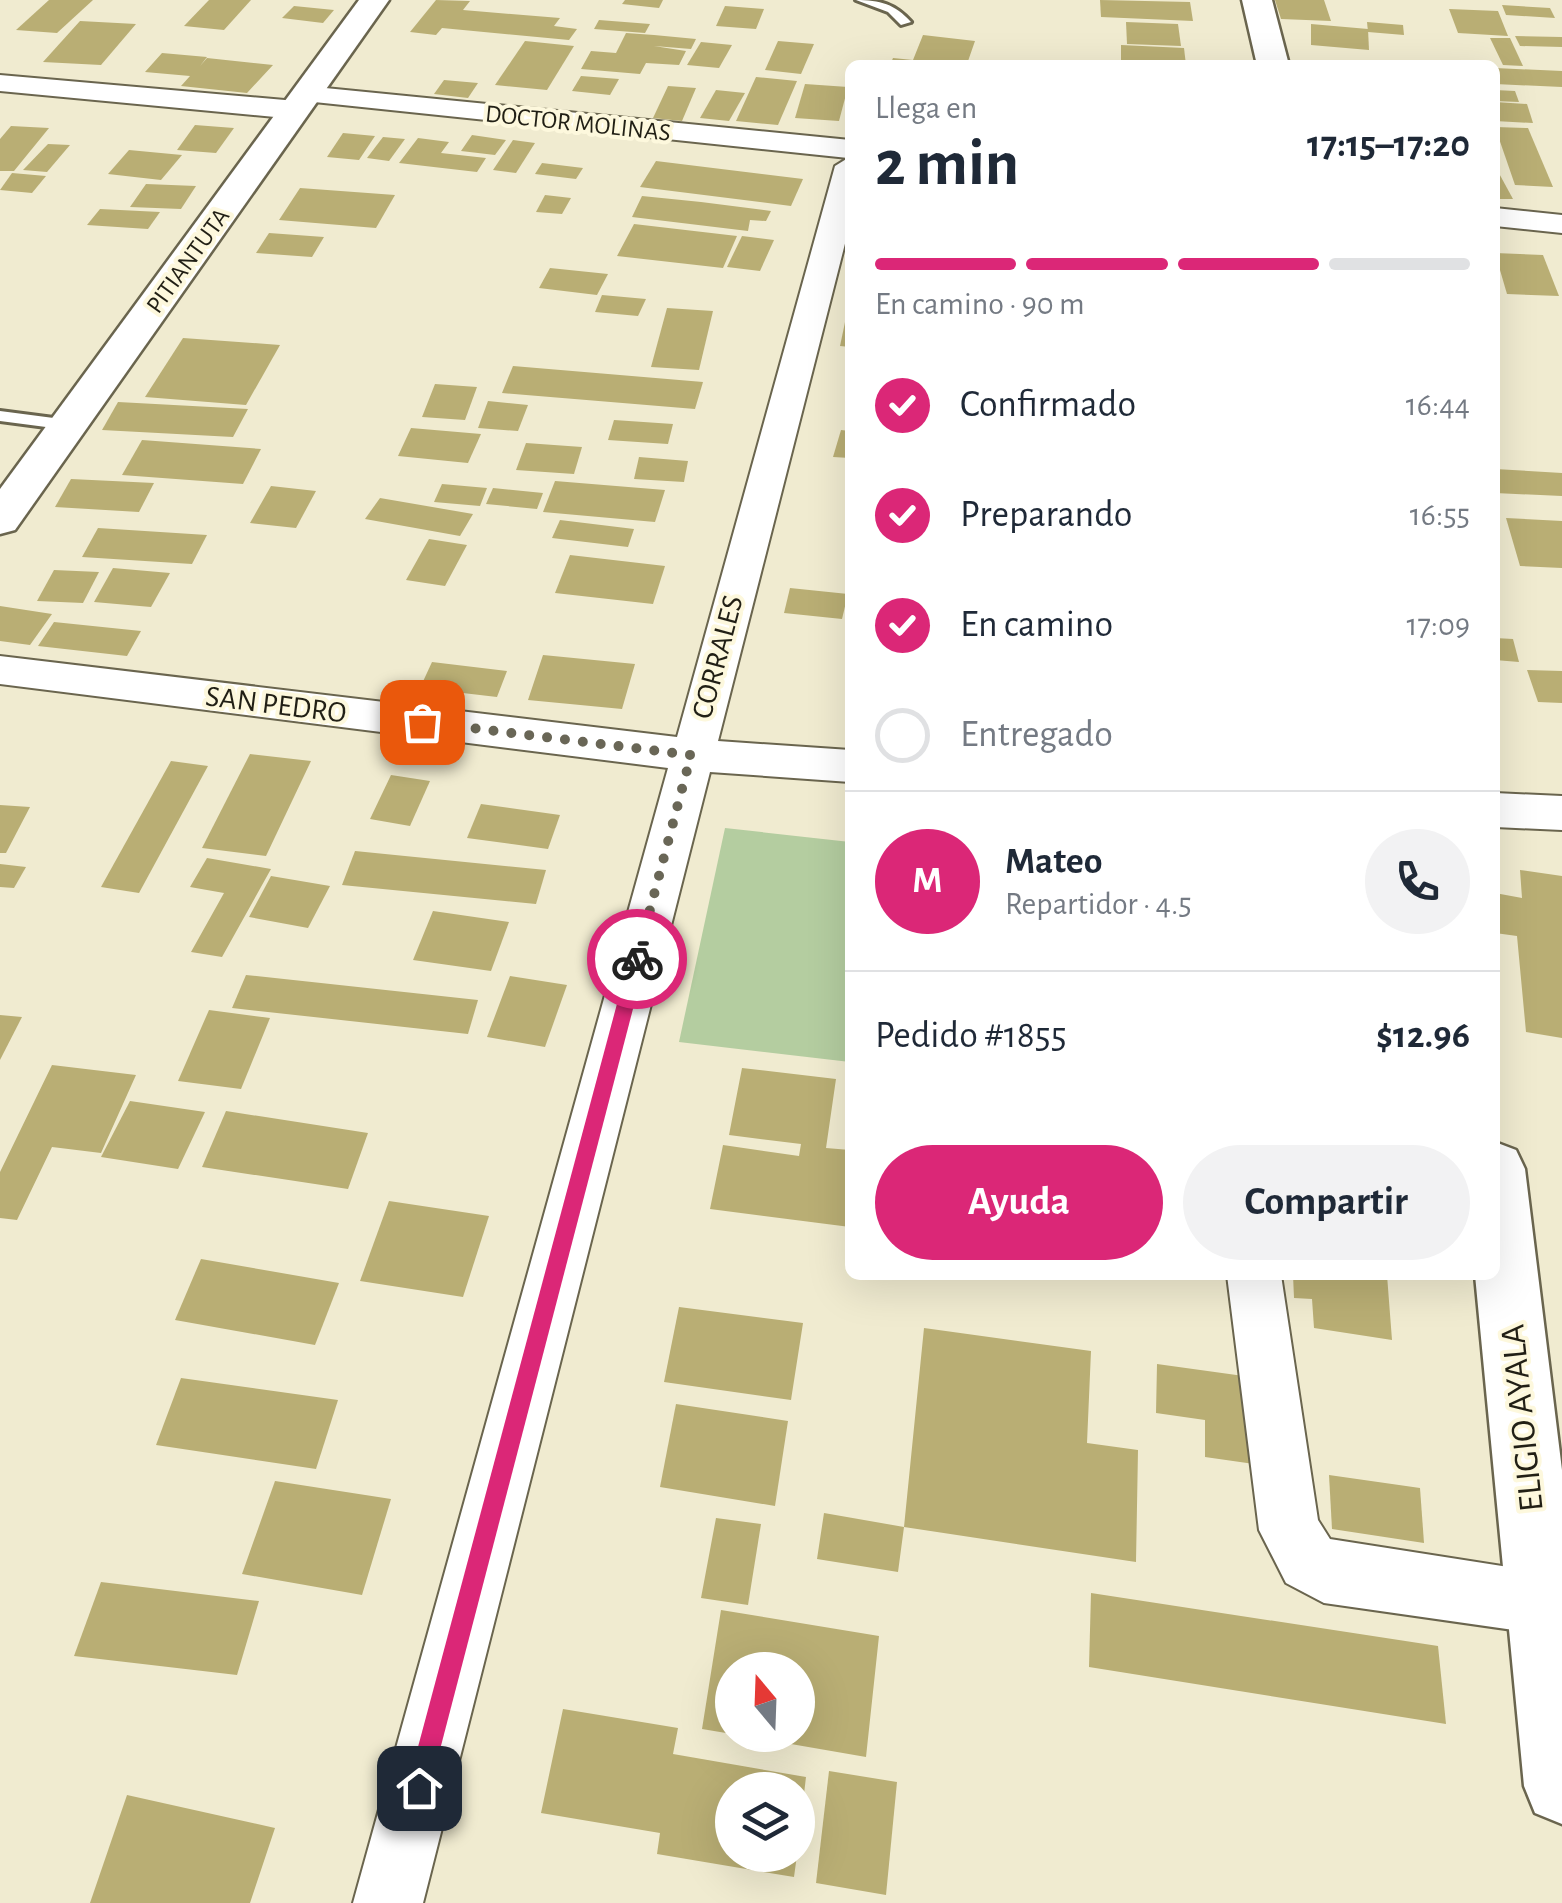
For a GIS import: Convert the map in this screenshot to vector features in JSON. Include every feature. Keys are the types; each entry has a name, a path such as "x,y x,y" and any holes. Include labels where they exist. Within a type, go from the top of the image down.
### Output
{"street":[{"name":"PITIANTUTA","path":"0,520 374,0"},
{"path":"1257,0 1272,60"},
{"name":"DOCTOR MOLINAS","path":"0,83 300,102 845,149"},
{"name":"CORRALES","path":"388,1903 845,185"},
{"path":"1500,218 1562,224"},
{"name":"SAN PEDRO","path":"0,670 691,755 845,766"},
{"path":"1500,810 1562,813"},
{"name":"ELIGIO AYALA","path":"1500,1208 1546,1568 1562,1786"},
{"path":"1255,1280 1289,1530 1308,1561 1324,1572 1546,1568"}],"lane":[{"path":"862,0 892,9 905,22"},
{"path":"0,416 69,425"}],"green space":[{"path":"725,828 845,841 845,1061 679,1042"}],"building":[{"path":"49,0 93,0 57,33 16,30"},
{"path":"209,0 251,0 224,30 184,26"},
{"path":"436,0 470,1 463,10 560,18 554,26 577,29 569,40 442,28 436,35 410,32"},
{"path":"625,0 663,0 659,8 622,4"},
{"path":"1100,0 1190,2 1193,21 1101,17"},
{"path":"1275,0 1324,0 1331,21 1281,19"},
{"path":"1502,5 1550,8 1555,18 1506,15"},
{"path":"294,6 334,10 323,23 282,18"},
{"path":"725,6 764,9 756,29 716,26"},
{"path":"1449,9 1498,11 1508,36 1458,33"},
{"path":"599,20 650,24 645,33 594,29"},
{"path":"80,21 136,24 101,65 43,62"},
{"path":"1126,22 1178,24 1181,46 1127,44"},
{"path":"1367,22 1403,25 1404,35 1368,32"},
{"path":"1311,24 1368,29 1369,50 1311,45"},
{"path":"626,33 696,39 691,49 654,46 686,51 679,65 646,63 640,74 581,69 591,51 616,53"},
{"path":"923,35 975,41 968,60 913,60"},
{"path":"1515,36 1562,37 1562,47 1520,46"},
{"path":"1490,38 1510,38 1523,66 1503,65"},
{"path":"525,41 574,46 547,90 495,85"},
{"path":"778,41 814,44 801,74 765,70"},
{"path":"701,42 732,45 719,68 687,65"},
{"path":"1121,45 1184,48 1185,60 1121,60"},
{"path":"162,53 207,57 200,66 207,58 273,65 247,93 181,86 190,76 145,72"},
{"path":"1500,68 1562,71 1562,87 1500,84"},
{"path":"581,76 619,79 610,95 572,91"},
{"path":"756,77 797,81 778,125 736,121"},
{"path":"444,80 478,83 468,98 434,94"},
{"path":"805,84 845,87 839,121 795,118"},
{"path":"668,86 696,88 682,121 653,118"},
{"path":"716,90 745,93 729,121 700,118"},
{"path":"1500,90 1515,91 1519,102 1500,101"},
{"path":"1500,102 1527,104 1533,123 1500,121"},
{"path":"195,125 234,128 216,153 177,150"},
{"path":"11,126 49,128 14,171 0,171 0,139"},
{"path":"1500,127 1528,128 1553,187 1515,185 1500,142"},
{"path":"343,133 375,136 359,160 327,157"},
{"path":"472,135 506,140 495,155 461,151"},
{"path":"383,137 405,139 389,161 367,158"},
{"path":"418,138 449,142 441,153 486,158 477,172 399,163"},
{"path":"513,140 535,143 516,173 493,170"},
{"path":"48,144 70,145 47,172 23,170"},
{"path":"129,150 182,155 161,180 108,174"},
{"path":"656,161 803,179 791,206 640,187"},
{"path":"542,163 583,168 576,179 535,174"},
{"path":"12,173 46,176 32,193 0,190"},
{"path":"1500,175 1513,199 1500,199"},
{"path":"146,184 196,186 181,209 130,207"},
{"path":"300,188 395,195 376,228 279,220"},
{"path":"545,195 571,198 562,214 536,212"},
{"path":"642,196 771,211 766,221 750,220 748,231 632,217"},
{"path":"100,209 160,212 148,229 87,225"},
{"path":"634,224 737,236 723,268 617,256"},
{"path":"269,233 324,237 312,257 256,253"},
{"path":"742,236 774,240 760,271 727,267"},
{"path":"1500,253 1543,255 1559,296 1507,294"},
{"path":"550,268 608,274 597,295 539,288"},
{"path":"602,295 646,299 638,316 595,312"},
{"path":"667,308 713,311 699,370 651,367"},
{"path":"183,338 280,345 246,405 145,397"},
{"path":"513,366 703,382 695,409 502,393"},
{"path":"435,384 477,387 465,420 422,417"},
{"path":"488,401 528,405 518,431 478,428"},
{"path":"118,402 248,409 233,437 102,430"},
{"path":"614,420 673,424 668,444 608,440"},
{"path":"411,428 481,434 468,463 398,456"},
{"path":"841,430 845,430 845,458 833,457"},
{"path":"142,440 261,449 243,484 122,475"},
{"path":"526,443 582,447 574,474 516,470"},
{"path":"639,457 688,461 684,482 634,479"},
{"path":"1500,469 1562,473 1562,496 1500,493"},
{"path":"71,479 154,483 139,512 55,507"},
{"path":"555,481 665,490 655,522 543,512"},
{"path":"442,484 487,488 480,506 434,502"},
{"path":"271,486 316,491 296,528 250,523"},
{"path":"493,488 543,493 537,509 486,504"},
{"path":"380,498 473,514 460,536 365,519"},
{"path":"1506,518 1562,521 1562,568 1520,566"},
{"path":"560,520 634,529 628,547 552,538"},
{"path":"98,528 207,535 192,564 82,557"},
{"path":"429,539 467,545 445,586 406,580"},
{"path":"570,555 665,566 653,604 555,593"},
{"path":"113,568 170,573 151,607 94,602"},
{"path":"54,570 99,572 83,603 37,601"},
{"path":"790,588 845,594 842,619 784,613"},
{"path":"0,606 52,614 30,645 0,641"},
{"path":"54,622 141,631 127,656 38,646"},
{"path":"1500,638 1513,639 1519,662 1500,660"},
{"path":"543,655 635,664 622,709 528,700"},
{"path":"432,662 507,671 497,697 420,688"},
{"path":"1527,670 1562,671 1562,703 1538,702"},
{"path":"250,754 311,761 266,856 202,848"},
{"path":"171,761 208,766 139,893 101,887"},
{"path":"391,775 430,781 410,826 370,819"},
{"path":"481,804 560,815 548,849 467,838"},
{"path":"0,805 30,807 6,853 0,853"},
{"path":"355,851 546,870 536,904 342,885"},
{"path":"207,858 271,869 222,957 191,952 224,893 190,887"},
{"path":"0,864 26,867 14,888 0,887"},
{"path":"1520,870 1562,876 1562,1038 1526,1032 1517,936 1500,934 1500,894 1522,898"},
{"path":"271,876 330,886 308,928 249,917"},
{"path":"433,911 509,922 491,971 413,960"},
{"path":"246,975 478,1000 468,1034 232,1008"},
{"path":"510,976 567,985 545,1047 487,1037"},
{"path":"209,1010 270,1018 241,1089 178,1081"},
{"path":"0,1015 22,1017 0,1060"},
{"path":"52,1065 136,1075 101,1153 52,1147 17,1220 0,1218 0,1172"},
{"path":"742,1068 836,1079 826,1148 845,1150 845,1226 710,1209 723,1145 799,1156 801,1144 729,1135"},
{"path":"130,1101 205,1112 178,1169 101,1157"},
{"path":"226,1111 368,1133 348,1189 202,1167"},
{"path":"389,1201 489,1216 463,1297 360,1281"},
{"path":"201,1259 339,1283 315,1345 175,1320"},
{"path":"1293,1280 1387,1280 1392,1340 1314,1328 1312,1299 1294,1298"},
{"path":"679,1307 803,1323 791,1400 664,1382"},
{"path":"924,1328 1091,1351 1087,1443 1138,1450 1136,1562 904,1527"},
{"path":"1157,1364 1258,1378 1261,1465 1205,1457 1205,1420 1156,1413"},
{"path":"181,1378 338,1400 316,1469 156,1445"},
{"path":"676,1404 788,1421 775,1506 660,1487"},
{"path":"1329,1475 1420,1488 1424,1543 1332,1529"},
{"path":"275,1481 391,1499 362,1595 242,1574"},
{"path":"824,1513 904,1527 898,1572 817,1559"},
{"path":"716,1518 761,1524 748,1605 701,1598"},
{"path":"101,1582 259,1601 237,1675 74,1656"},
{"path":"1091,1593 1438,1646 1446,1724 1089,1667"},
{"path":"721,1610 879,1636 866,1757 815,1748 815,1652 715,1652 715,1731 702,1729"},
{"path":"563,1709 678,1728 673,1754 777,1772 715,1772 715,1864 657,1854 660,1833 541,1813"},
{"path":"829,1771 897,1782 886,1895 816,1883"},
{"path":"127,1795 275,1828 250,1903 90,1903"},
{"path":"764,1872 795,1872 794,1877"}],"way so far":[{"path":"422,722 691,755 637,959"}],"route":[{"path":"419,1788 637,959"}]}
